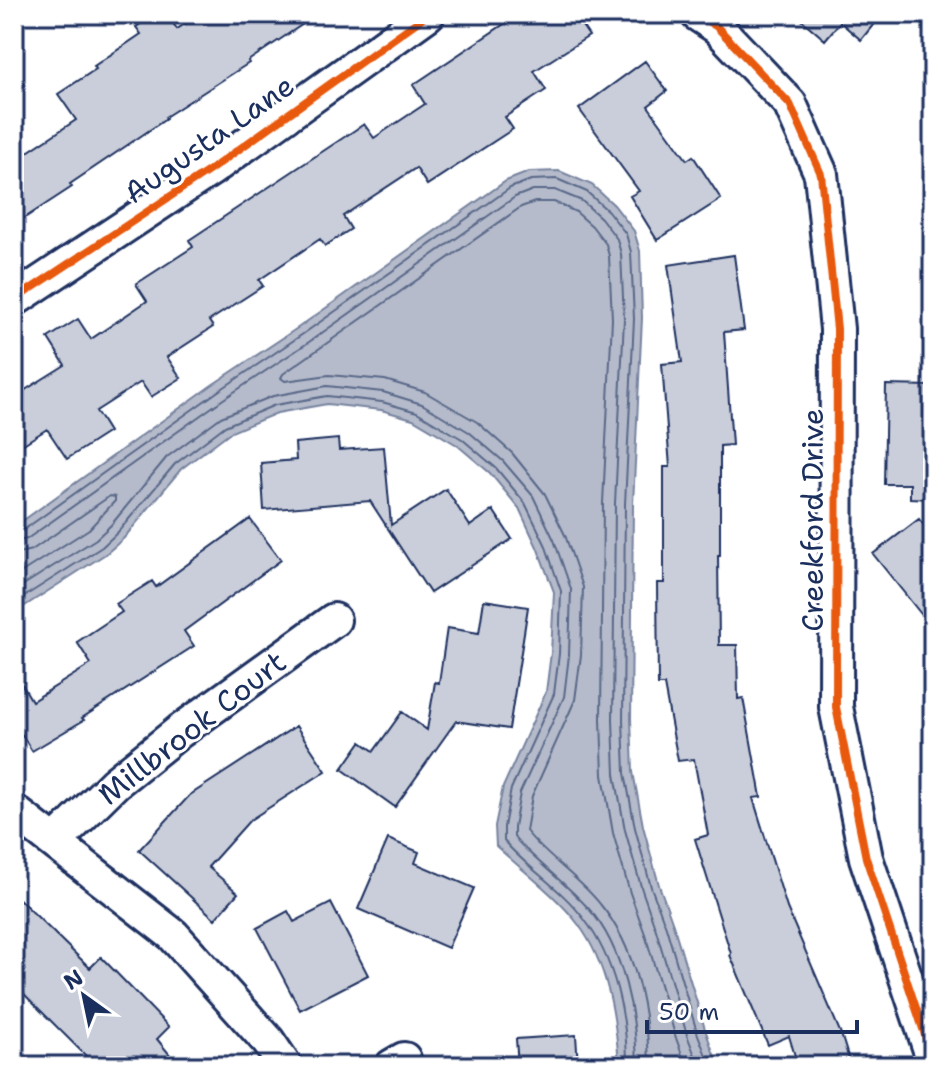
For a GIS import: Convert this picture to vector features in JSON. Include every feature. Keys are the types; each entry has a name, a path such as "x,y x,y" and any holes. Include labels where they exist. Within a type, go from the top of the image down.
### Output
{"street":[{"name":"Augusta Lane","path":"14,300 210,170 428,14"},
{"name":"Creekford Drive","path":"697,14 717,27 790,104 821,174 837,329 836,707 866,858 933,1059"},
{"name":"Millbrook Court","path":"55,842 115,783 180,731 334,620"},
{"path":"14,811 173,935 268,1041 285,1066"}],"water":[{"path":"559,171 592,185 614,205 634,231 640,251 642,318 633,504 633,772 659,885 718,1066 619,1066 609,992 597,956 578,924 560,904 496,846 495,826 503,787 546,692 554,592 519,508 490,473 457,445 413,419 381,410 327,404 277,413 229,433 181,469 124,538 107,553 17,611 14,610 14,527 506,181 529,172"}],"building":[{"path":"155,14 167,14 177,29 200,14 318,14 165,117 70,184 72,187 14,225 14,161 76,120 58,94 141,34 136,27"},
{"path":"519,14 574,14 589,36 534,71 546,90 505,117 513,129 427,185 416,168 343,216 351,229 325,246 320,239 259,280 263,286 209,321 213,327 167,357 181,378 151,397 141,382 96,411 109,432 67,459 47,429 14,450 14,397 65,365 48,338 78,319 91,339 147,301 136,284 193,247 189,240 364,124 374,138 425,104 413,85"},
{"path":"795,14 882,14 861,40 840,22 825,40"},
{"path":"645,61 667,91 648,106 687,160 693,156 721,199 657,240 630,196 639,191 579,109"},
{"path":"734,255 744,330 724,332 732,445 720,446 719,645 737,645 738,699 743,698 761,797 753,798 787,908 841,1034 851,1066 798,1066 789,1036 768,1045 730,955 695,839 708,835 694,759 678,761 664,685 658,685 657,583 664,583 664,467 670,467 662,364 682,362 668,265"},
{"path":"886,385 933,386 933,499 910,498 910,484 884,484"},
{"path":"338,439 339,450 384,447 391,525 446,489 470,526 493,510 512,539 430,593 370,501 264,510 261,463 296,460 295,443"},
{"path":"250,519 281,560 184,631 194,646 32,751 14,722 14,671 32,701 91,664 77,642 122,612 116,604 152,581 156,587"},
{"path":"919,519 933,537 933,629 873,554"},
{"path":"484,600 528,607 509,729 456,721 395,807 342,769 361,742 374,751 402,712 427,730 435,682 439,683 447,628 479,633"},
{"path":"296,726 326,771 250,820 208,867 238,893 215,919 139,850 190,795"},
{"path":"388,839 419,852 415,863 474,888 448,948 358,909"},
{"path":"14,894 90,968 101,957 169,1027 157,1039 179,1066 96,1066 14,984"},
{"path":"331,903 368,975 300,1010 257,928 288,911 294,922"},
{"path":"576,1035 578,1066 518,1066 516,1039"}],"cycle path":[{"path":"14,300 210,170 428,14"},
{"path":"697,14 717,27 790,104 821,174 837,329 836,707 866,858 933,1059"}]}
